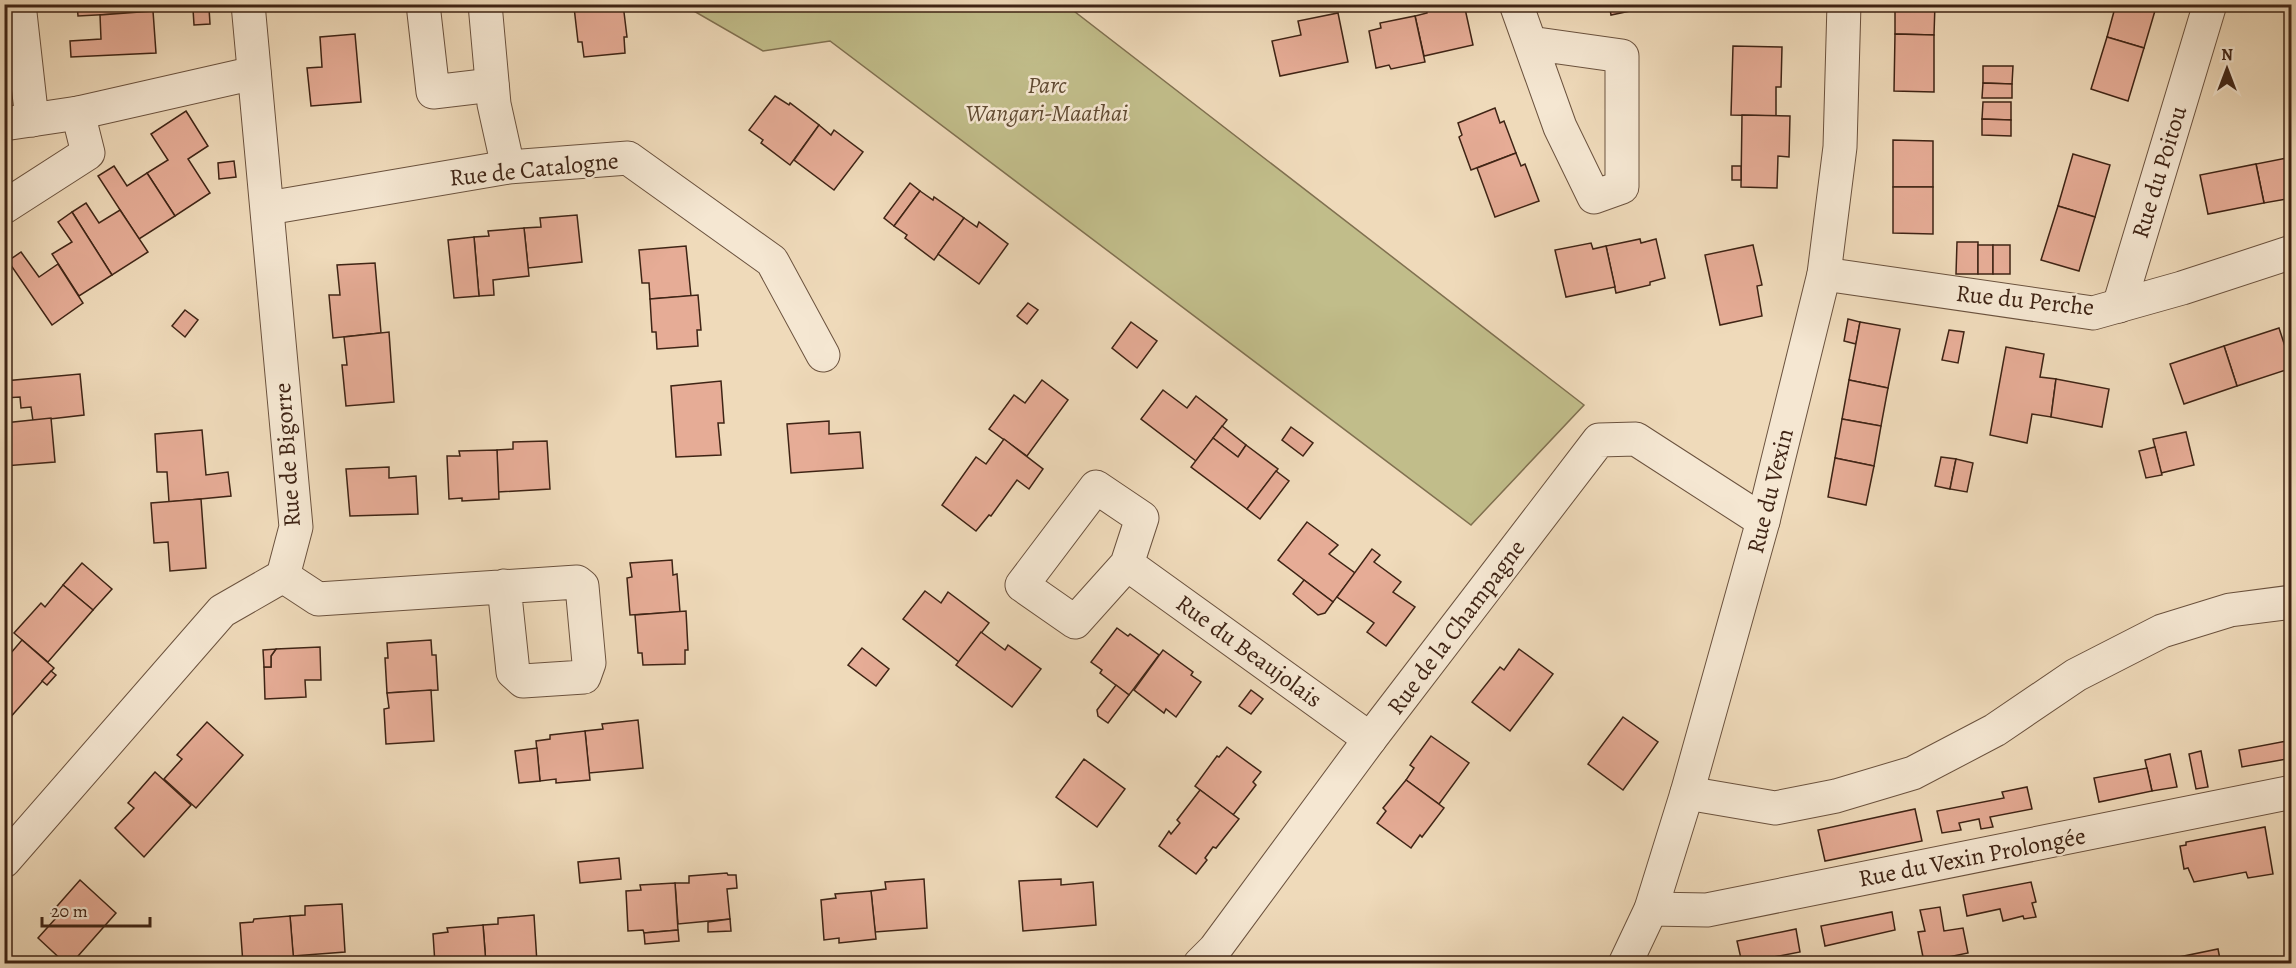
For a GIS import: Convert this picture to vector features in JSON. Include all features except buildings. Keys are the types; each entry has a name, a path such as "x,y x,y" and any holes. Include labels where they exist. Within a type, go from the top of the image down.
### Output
{"street":[{"path":"19,4 18,122 78,113 254,73"},
{"name":"Rue de Bigorre","path":"248,4 296,527 283,576"},
{"path":"423,4 433,92 492,85"},
{"path":"484,4 494,104 508,167"},
{"path":"1516,4 1560,127 1594,197 1622,187 1622,56 1530,42"},
{"name":"Rue du Vexin","path":"1625,963 1651,909 1687,793 1763,521 1824,274 1840,147 1844,4"},
{"name":"Rue du Poitou","path":"2119,306 2210,4"},
{"path":"4,207 88,153 78,113"},
{"name":"Rue de Catalogne","path":"268,208 508,167 628,158 772,261 823,354"},
{"name":"Rue du Perche","path":"1824,274 2093,313 2292,252"},
{"name":"Rue de la Champagne","path":"1200,963 1215,949 1370,739 1599,440 1636,439 1763,521"},
{"name":"Rue du Beaujolais","path":"1127,564 1370,739"},
{"path":"4,861 222,611 283,576 318,599 504,586"},
{"path":"1687,793 1775,808 1836,796 1913,773 1995,730 2076,675 2162,631 2230,610 2292,602"},
{"name":"Rue du Vexin Prolongée","path":"1651,909 1707,910 2292,792"}],"green space":[{"name":"Parc Wangari-Maathai","path":"691,5 1066,5 1584,405 1471,525 830,41 763,51 692,10"}]}
